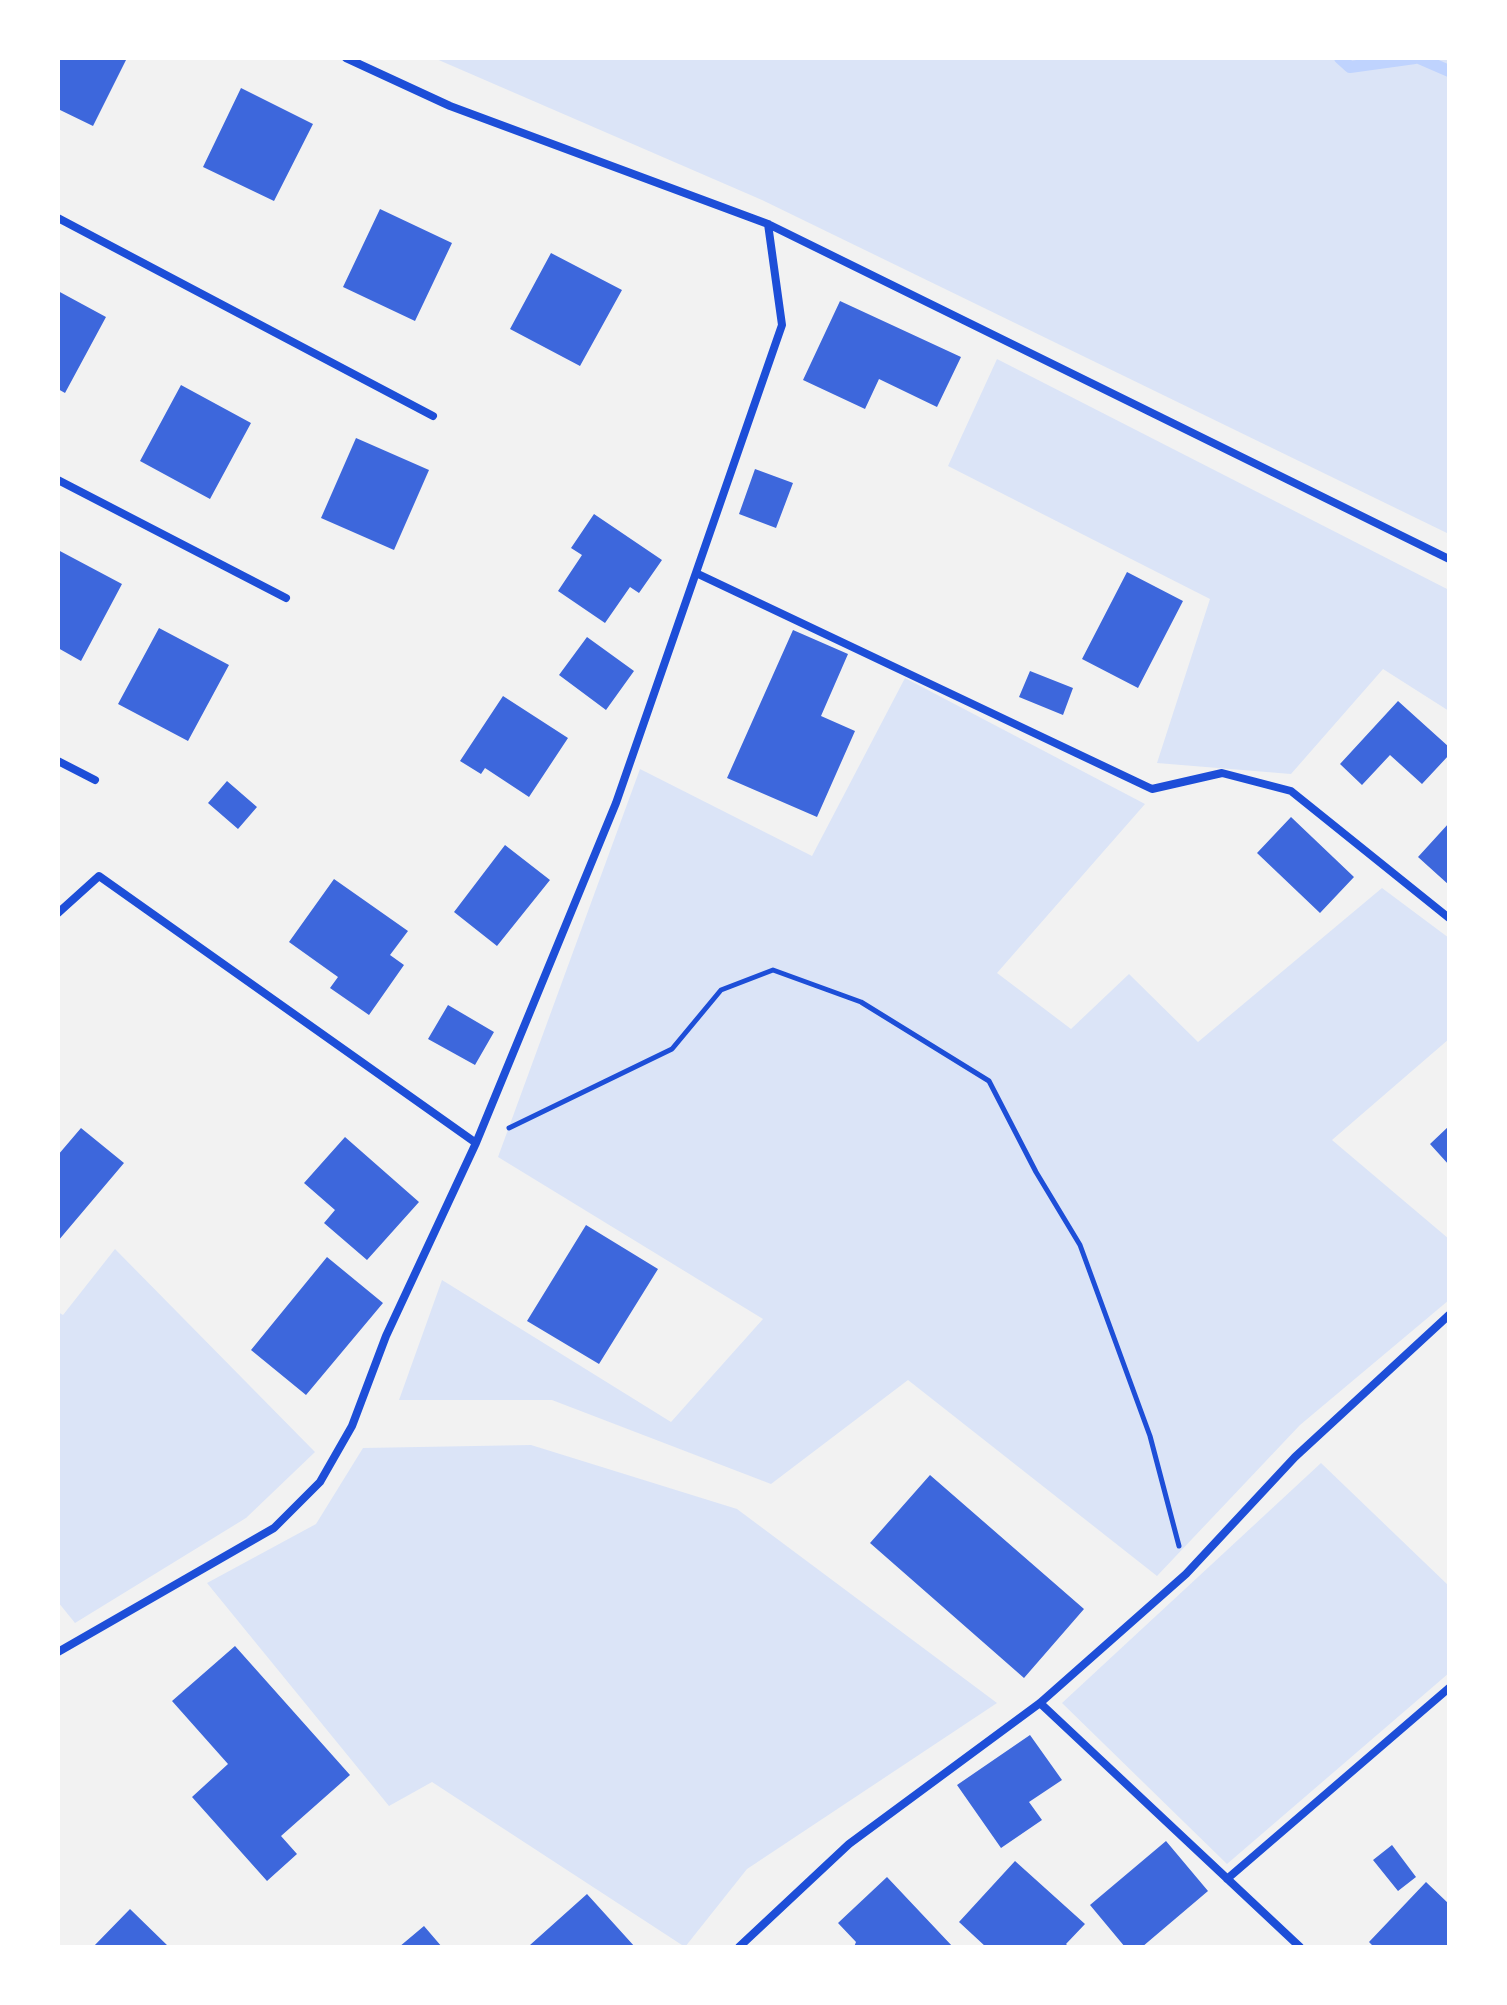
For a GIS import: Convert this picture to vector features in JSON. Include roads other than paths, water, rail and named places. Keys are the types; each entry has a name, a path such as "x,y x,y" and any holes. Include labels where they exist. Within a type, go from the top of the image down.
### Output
{"street":[{"path":"346,58 450,106 768,224 1449,559"},
{"path":"58,218 433,416"},
{"path":"58,1652 274,1528 320,1482 352,1426 386,1336 476,1143 616,803 782,325 768,224"},
{"path":"58,480 286,598"},
{"path":"696,573 1152,789 1222,773 1291,791 1449,918"},
{"path":"58,761 95,780"},
{"path":"58,913 99,876 476,1143"},
{"path":"739,1947 849,1844 1040,1703 1186,1574 1295,1457 1449,1315"},
{"path":"1227,1879 1449,1688"},
{"path":"1040,1703 1300,1947"}],"waterway":[{"path":"1340,58 1350,67 1415,58"},
{"path":"1419,58 1449,71"}]}
